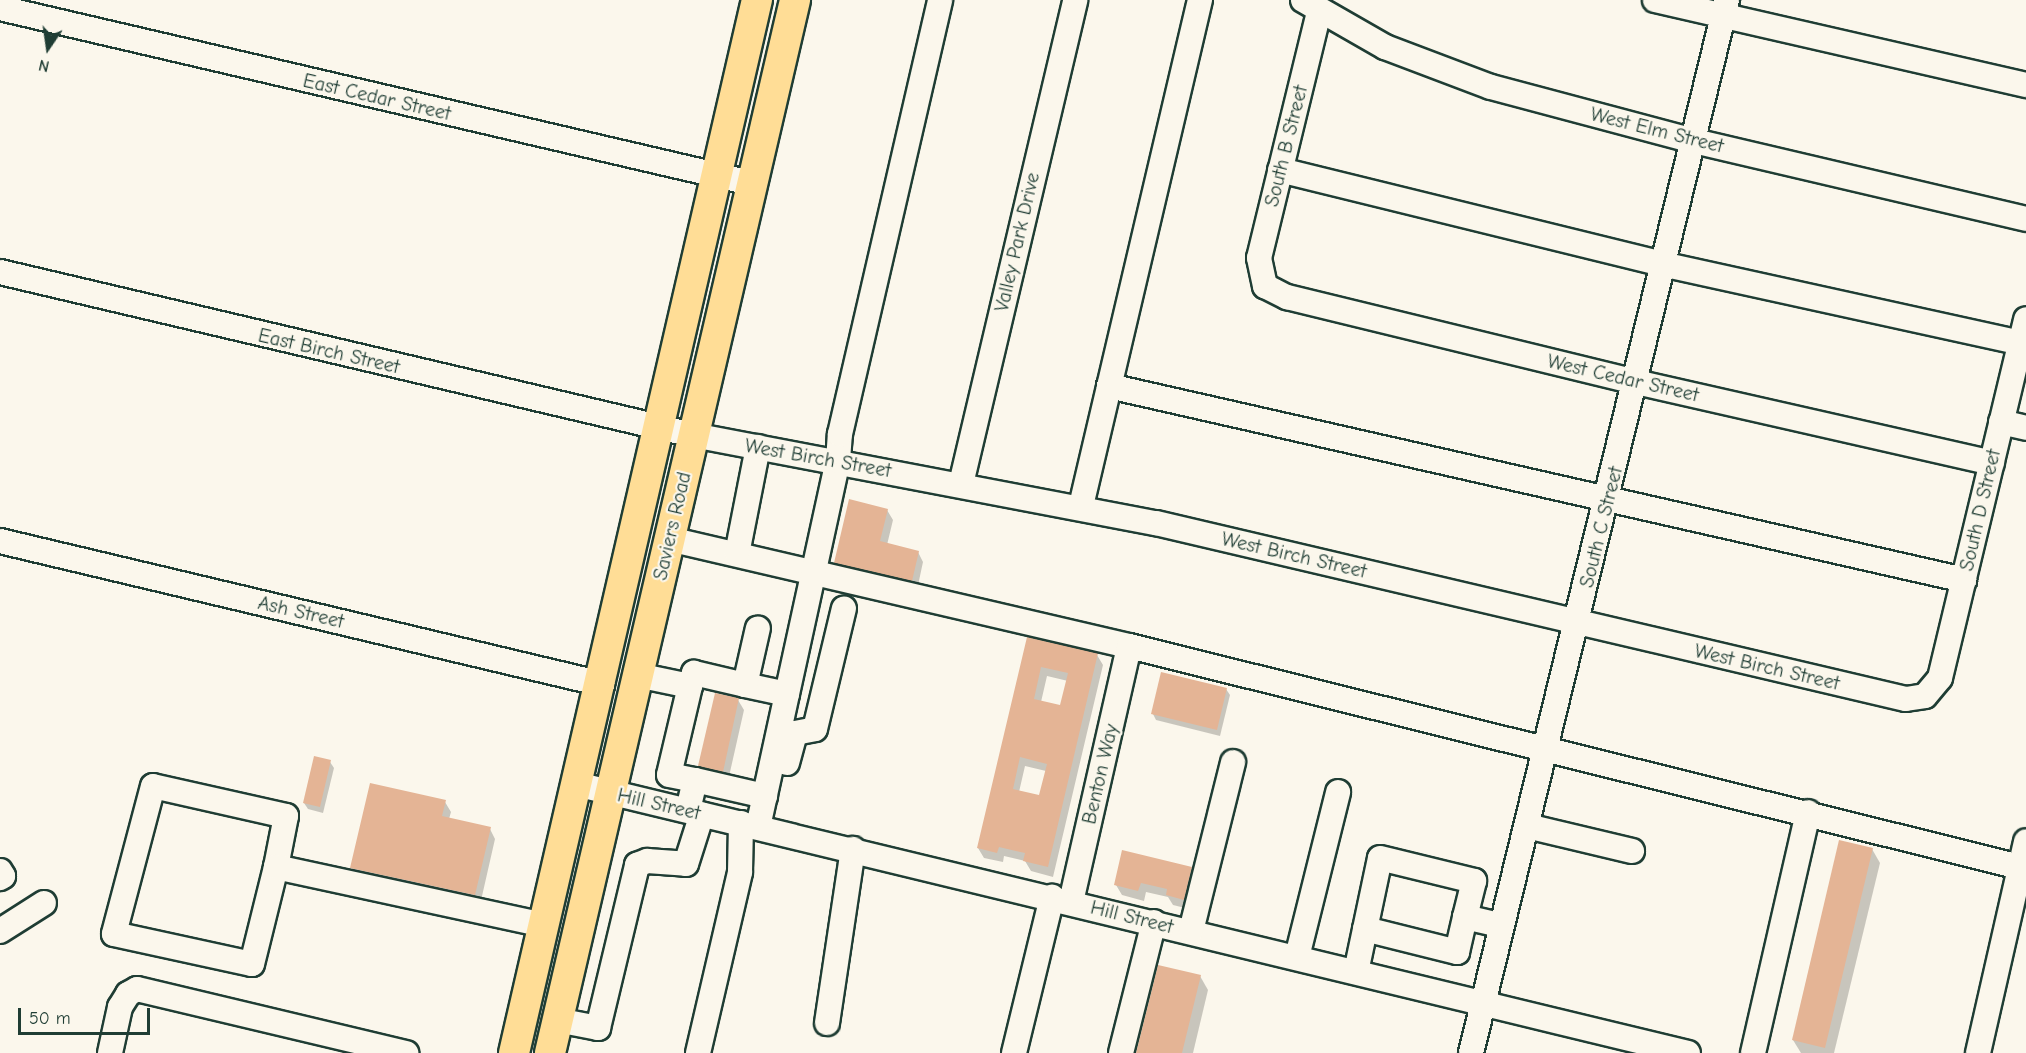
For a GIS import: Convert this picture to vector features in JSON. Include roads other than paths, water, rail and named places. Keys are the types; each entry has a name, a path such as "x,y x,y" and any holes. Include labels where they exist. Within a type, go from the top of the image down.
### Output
{"main road":[{"name":"Saviers Road","path":"514,1053 576,784 602,684 757,0"},
{"name":"Saviers Road","path":"550,1053 795,0"}],"street":[{"path":"698,1053 740,872 765,796 838,461 840,434 940,0"},
{"name":"Valley Park Drive","path":"961,484 1075,0"},
{"path":"1081,506 1200,0"},
{"path":"1655,0 1725,9 2026,85"},
{"name":"West Elm Street","path":"1311,6 1385,47 1458,76 1694,141 2026,219"},
{"name":"South B Street","path":"1261,280 1259,258 1280,170 1311,6"},
{"name":"East Cedar Street","path":"0,8 754,184"},
{"name":"South C Street","path":"1471,1053 1501,925 1548,749 1662,264 1725,9"},
{"path":"1280,170 1662,264 2020,343"},
{"name":"East Birch Street","path":"0,272 659,427"},
{"name":"West Cedar Street","path":"1261,280 1287,297 1636,382 1992,463"},
{"name":"South D Street","path":"1925,696 1940,678 2026,319"},
{"path":"1110,386 1608,501 1964,580"},
{"path":"2001,422 2026,428"},
{"name":"West Birch Street","path":"659,427 1081,506 1906,699 1925,696"},
{"path":"737,554 758,447"},
{"path":"669,539 1129,646 1808,812 2020,867"},
{"name":"Ash Street","path":"0,541 602,684"},
{"path":"756,826 795,733 815,729 844,608"},
{"path":"745,685 758,628"},
{"name":"Benton Way","path":"1014,1053 1062,900 1129,646"},
{"path":"765,796 669,775 694,673 787,694"},
{"path":"637,675 690,686"},
{"path":"1191,931 1233,762"},
{"path":"557,1020 598,1028 637,864 647,861 686,864 695,812 695,780"},
{"name":"Hill Street","path":"576,784 853,849 1688,1053"},
{"path":"153,786 286,816 276,867 252,964 114,934 153,786"},
{"path":"1297,957 1338,792"},
{"path":"1753,1053 1808,812"},
{"path":"1527,826 1632,851"},
{"path":"1978,1053 2026,841"},
{"path":"826,1023 853,849"},
{"path":"1356,972 1365,929 1380,858 1474,880 1457,952 1365,929"},
{"path":"276,867 544,925"},
{"path":"0,871 3,876 0,879"},
{"path":"0,931 44,903"},
{"path":"1465,917 1501,925"},
{"path":"1121,1053 1154,922"},
{"path":"110,1053 120,1007 128,994 136,989 406,1053"}]}
